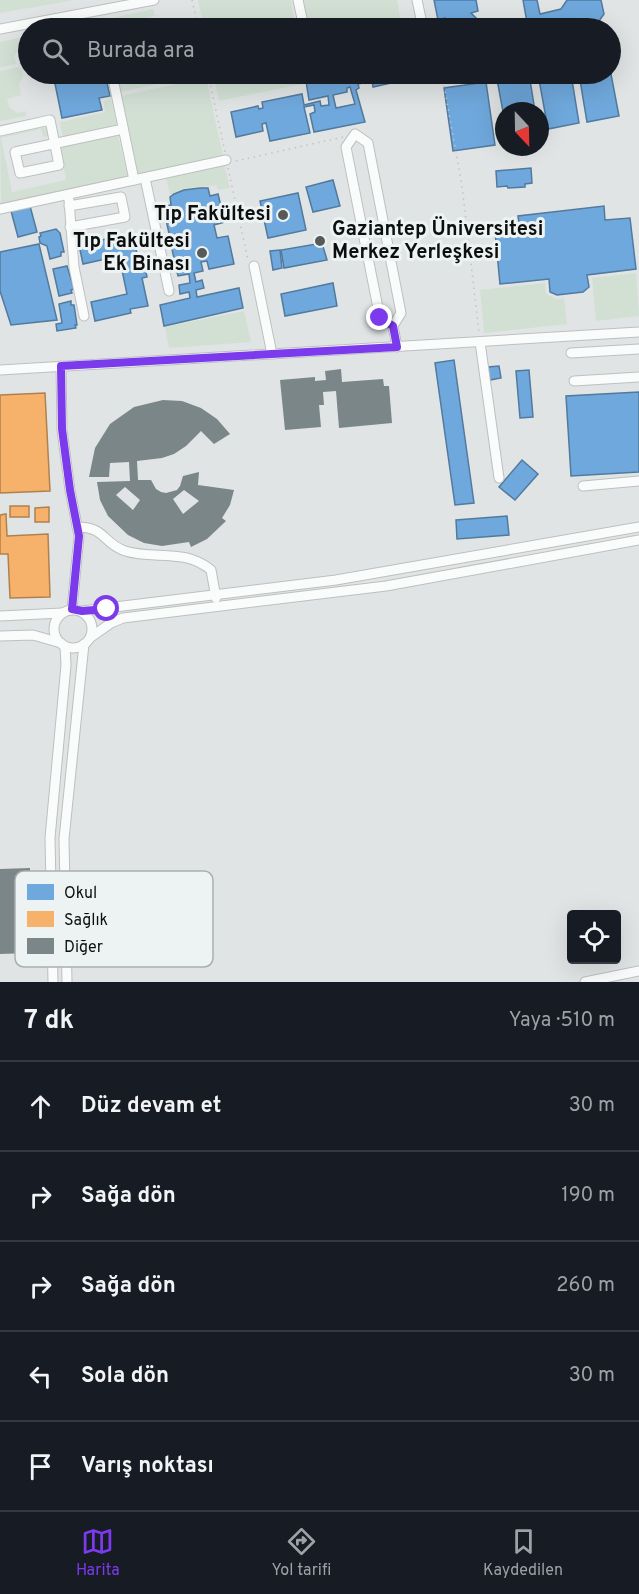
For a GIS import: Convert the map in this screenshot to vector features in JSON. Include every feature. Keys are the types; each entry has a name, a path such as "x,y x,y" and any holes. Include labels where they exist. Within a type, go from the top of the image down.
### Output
{"street":[{"path":"52,18 154,0"},
{"path":"298,0 302,18"},
{"path":"417,0 421,18"},
{"path":"0,28 18,25"},
{"path":"114,84 134,180"},
{"path":"0,130 50,120 55,144 59,165 20,174 15,152 55,144 123,129"},
{"path":"393,326 380,318 346,147 355,134 368,143 401,313 393,326 397,347"},
{"path":"0,209 226,160"},
{"path":"145,178 169,291"},
{"path":"69,194 74,267 84,316"},
{"path":"69,206 121,197 124,217 70,227"},
{"path":"251,265 272,354"},
{"path":"0,370 639,332"},
{"path":"480,342 499,478"},
{"path":"571,353 639,349"},
{"path":"51,871 50,838 66,675 63,645 55,635 54,625 72,611 79,536 62,429 61,366"},
{"path":"574,381 639,377"},
{"path":"583,486 639,481"},
{"path":"77,527 99,530 114,546 129,552 176,556 201,561 212,570 217,607"},
{"path":"0,616 72,611 216,595 360,576 639,527"},
{"path":"0,636 33,634 75,648 111,623 123,618 386,586 639,540"},
{"path":"65,871 64,839 91,622 72,611"},
{"path":"53,967 53,982"},
{"path":"67,967 67,982"},
{"path":"585,982 639,970"}],"path":[{"path":"192,0 196,18"},
{"path":"210,84 226,160"},
{"path":"444,84 462,186 480,342"},
{"path":"251,265 227,163 355,134"}],"green space":[{"path":"0,0 75,0 0,13"},
{"path":"198,0 291,0 294,18 202,18"},
{"path":"301,0 397,0 400,18 305,18"},
{"path":"153,9 155,16 146,18 112,18"},
{"path":"18,38 18,51 14,56 16,64 0,68 0,42"},
{"path":"18,67 18,84 21,95 7,99 10,108 17,113 25,111 26,116 0,121 0,71"},
{"path":"118,84 157,84 119,92"},
{"path":"177,84 207,84 223,156 137,175 120,96"},
{"path":"215,84 302,84 219,101"},
{"path":"111,99 117,126 63,138 60,122 105,112 103,101"},
{"path":"41,125 48,129 49,136 43,137 41,129 1,138 12,192 66,180 60,147 118,135 128,179 1,206 0,133"},
{"path":"224,164 230,188 218,190 216,185 187,189 170,195 166,177"},
{"path":"636,273 639,316 596,321 592,278"},
{"path":"545,283 546,294 556,299 564,298 567,324 484,333 480,290"},
{"path":"244,311 251,342 169,348 165,327"}],"building: Okul":[{"path":"434,0 476,0 478,11 471,13 476,18 438,18"},
{"path":"523,0 537,0 540,14 561,9 567,0 601,0 604,14 601,18 526,18"},
{"path":"55,84 107,84 110,96 99,98 102,110 62,118"},
{"path":"306,84 358,84 359,88 356,90 365,122 314,132 310,114 315,112 314,105 304,107 310,133 270,141 266,123 262,124 263,131 236,137 231,112 258,106 259,109 263,108 262,102 302,94 304,105 320,101 321,106 329,105 328,96 309,100","holes":["350,87 355,104 336,108 333,95 347,92 347,88"]},
{"path":"486,84 495,145 453,151 444,88"},
{"path":"498,84 531,84 534,102 501,102"},
{"path":"540,84 573,84 579,123 549,129 549,102 543,102"},
{"path":"581,84 613,84 619,116 587,122"},
{"path":"531,168 532,183 525,184 525,187 497,187 496,171"},
{"path":"333,180 340,206 313,212 306,187"},
{"name":"Tıp Fakültesi Ek Binası","path":"208,188 210,196 218,194 225,222 214,225 217,238 228,236 234,264 209,269 207,261 201,262 203,271 194,273 196,282 202,280 204,288 196,290 197,297 239,288 243,308 164,326 160,305 190,298 189,292 180,294 179,285 190,283 189,274 178,276 171,245 181,242 180,236 170,238 163,206 171,205 170,197 174,194"},
{"name":"Tıp Fakültesi","path":"298,193 306,230 268,238 260,201"},
{"path":"30,206 37,232 18,237 11,211"},
{"path":"604,206 605,220 630,218 636,269 587,275 589,287 583,292 557,295 550,292 549,279 500,284 495,232 520,230 518,216"},
{"path":"56,229 60,233 64,252 61,252 61,256 50,259 47,246 40,243 39,237 40,233"},
{"path":"115,237 116,241 134,238 139,265 144,264 147,277 142,278 148,306 130,309 131,313 95,321 91,302 127,294 119,256 83,264 79,245"},
{"path":"322,243 327,260 284,268 281,250"},
{"path":"39,244 57,320 11,325 0,291 0,252"},
{"path":"280,250 282,268 273,270 270,251"},
{"path":"67,266 74,289 71,290 72,293 59,296 53,269"},
{"path":"333,283 337,306 285,316 281,294"},
{"path":"71,301 71,305 74,305 76,328 57,331 56,324 62,323 59,304"},
{"path":"454,360 474,503 455,505 435,363"},
{"path":"499,366 501,378 490,380 488,367"},
{"path":"529,370 533,417 520,418 516,371"},
{"path":"639,392 639,472 571,476 566,396"},
{"path":"522,460 538,474 515,500 499,487"},
{"path":"507,516 509,535 457,539 456,520"}],"building: Sağlık":[{"path":"45,393 50,491 0,493 0,395"},
{"path":"10,506 29,506 29,517 10,517"},
{"path":"49,507 49,522 35,522 35,508"},
{"path":"6,514 7,536 48,534 50,597 10,598 8,554 0,554 0,515"}],"building: Diğer":[{"path":"341,369 342,382 383,379 384,386 389,386 392,423 339,428 336,391 323,392 324,405 319,405 321,427 285,430 280,380 315,377 315,381 326,380 325,371"},
{"path":"163,400 182,401 201,408 217,419 230,434 214,444 201,431 174,454 137,461 138,480 151,480 156,489 161,492 177,490 183,476 199,472 198,485 234,490 230,505 222,518 226,521 207,539 191,547 189,542 162,546 144,543 128,535 108,516 100,500 97,482 130,481 129,462 110,463 109,477 89,477 95,448 110,424 134,407","holes":["125,487 140,500 133,510 116,495","184,490 199,501 183,514 173,499"]},
{"path":"30,868 30,871 15,871 15,954 0,954 0,869"}],"place":[{"name":"Tıp Fakültesi","path":"283,215"},
{"name":"Gaziantep Üniversitesi Merkez Yerleşkesi","path":"320,241"},
{"name":"Tıp Fakültesi Ek Binası","path":"202,253"}],"route":[{"path":"107,609 82,611 72,609 79,536 62,429 61,366 397,347 393,326 380,318"}]}
